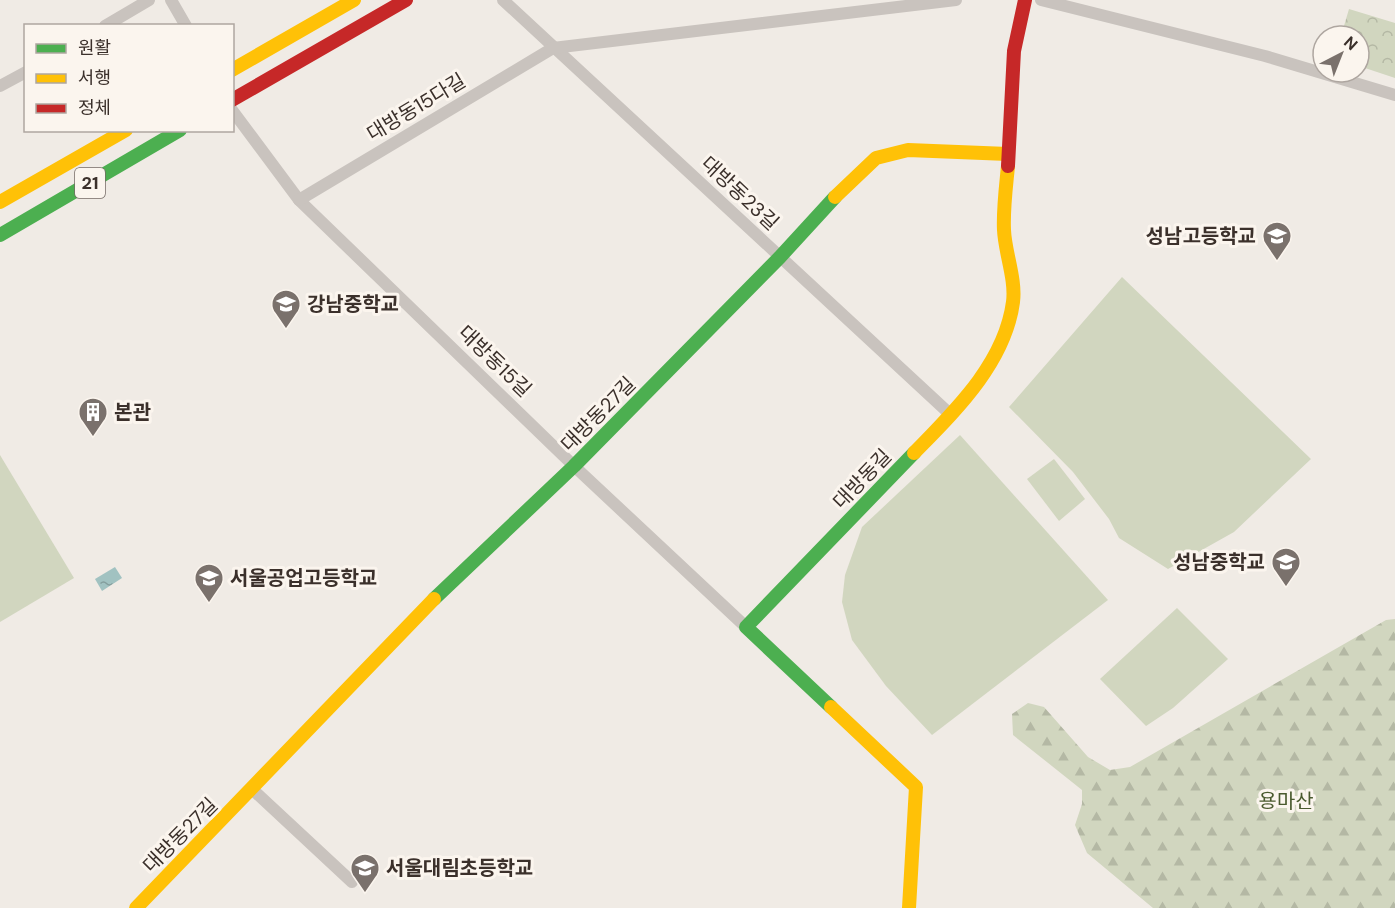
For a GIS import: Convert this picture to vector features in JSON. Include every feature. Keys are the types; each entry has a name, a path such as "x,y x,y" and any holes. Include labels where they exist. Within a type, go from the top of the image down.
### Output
{"street":[{"path":"108,24 149,0"},
{"path":"171,0 185,24"},
{"path":"234,69 354,0"},
{"path":"234,99 406,0"},
{"name":"대방동23길","path":"503,0 951,416"},
{"path":"553,48 956,0"},
{"name":"대방동길","path":"746,627 951,416 992,362 1005,332 1013,301 1005,252 1008,154 1014,51 1025,0"},
{"path":"1041,0 1265,56 1395,94"},
{"name":"대방동15다길","path":"299,200 553,48"},
{"path":"0,86 24,73"},
{"name":"대방동15길","path":"234,113 299,200 574,466 746,627"},
{"name":"21","path":"0,202 122,132"},
{"name":"21","path":"0,235 177,132"},
{"name":"대방동27길","path":"136,908 253,790 304,733 446,587 574,466 780,257 850,180 876,158 908,150 1008,154"},
{"path":"746,627 916,787 909,908"},
{"path":"253,790 352,882"}],"green space":[{"path":"1349,9 1395,23 1395,78 1371,70 1371,24 1345,24"},
{"path":"1122,277 1311,459 1234,532 1168,569 1119,538 1109,519 1073,472 1009,407"},
{"path":"960,435 1108,600 932,735 886,686 852,640 842,602 845,575 862,527"},
{"path":"0,455 74,578 0,622"},
{"path":"1054,459 1085,499 1059,521 1027,479"},
{"path":"1177,608 1228,659 1173,708 1146,726 1100,679"},
{"name":"용마산","path":"1395,619 1395,908 1153,908 1087,853 1075,825 1082,804 1082,790 1013,735 1012,714 1028,703 1044,707 1088,757 1110,770 1130,767 1386,620"}],"water":[{"path":"115,567 122,578 102,591 95,579"}],"traffic: fast":[{"path":"0,235 177,132"},
{"path":"434,599 574,466 780,257 835,197"},
{"path":"831,707 746,627 914,453"}],"traffic: slow":[{"path":"234,69 354,0"},
{"path":"0,202 122,132"},
{"path":"835,197 876,158 908,150 1008,154"},
{"path":"914,453 976,385 989,366 1008,324 1014,293 1004,230 1008,166"},
{"path":"136,908 434,599"},
{"path":"831,707 916,787 909,908"}],"traffic: jam":[{"path":"234,99 406,0"},
{"path":"1008,166 1014,51 1025,0"}],"place":[{"name":"성남고등학교","path":"1277,262"},
{"name":"강남중학교","path":"286,330"},
{"name":"본관","path":"93,438"},
{"name":"성남중학교","path":"1286,588"},
{"name":"서울공업고등학교","path":"209,604"},
{"name":"서울대림초등학교","path":"365,894"}]}
